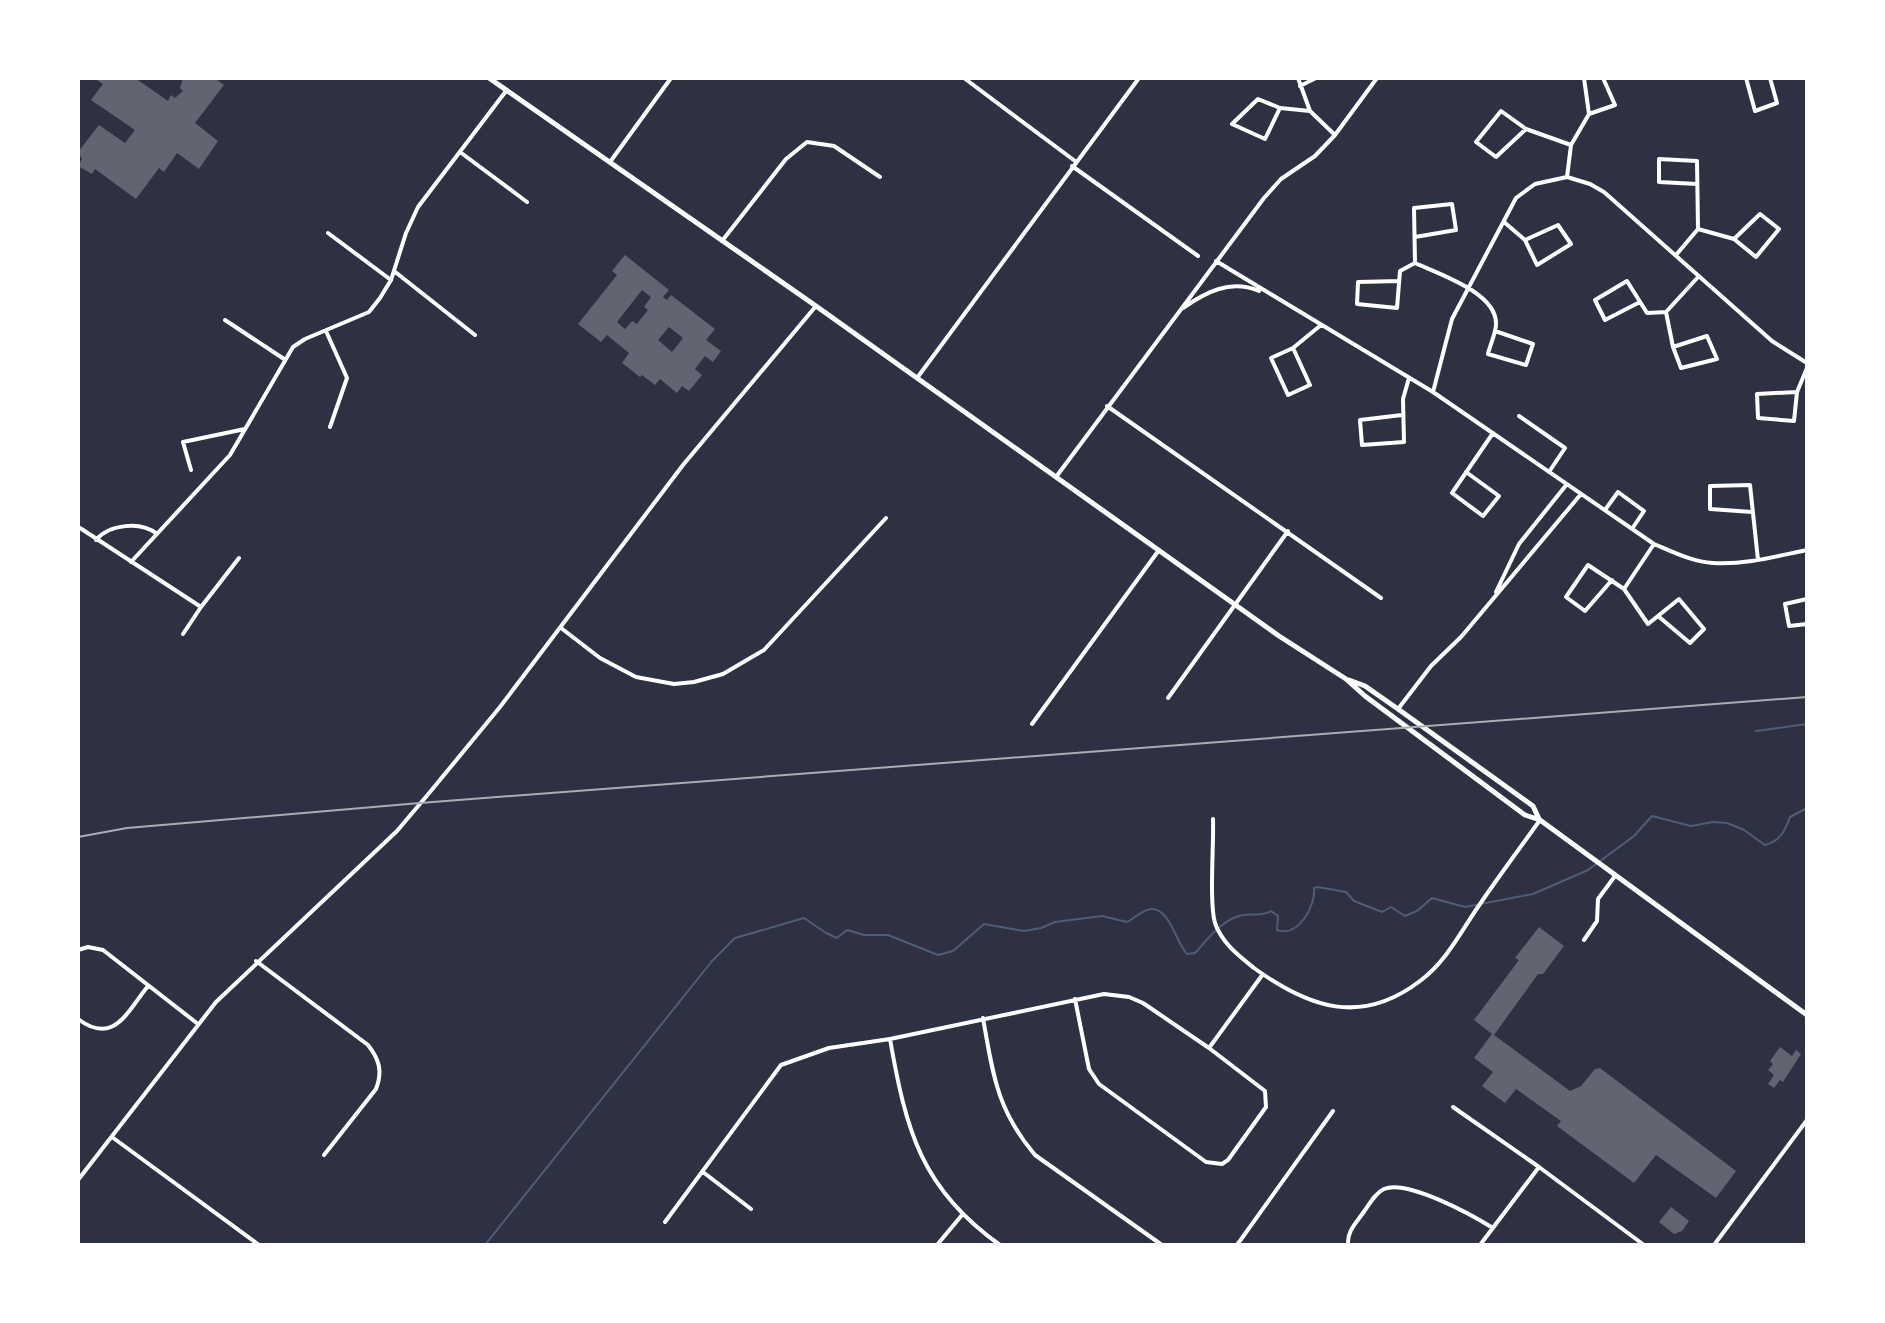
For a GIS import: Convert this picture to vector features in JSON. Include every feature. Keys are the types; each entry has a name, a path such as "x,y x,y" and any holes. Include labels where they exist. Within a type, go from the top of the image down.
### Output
{"main road":[{"path":"489,78 816,306 1235,605 1346,679 1525,815 1540,820 1807,1015"},
{"path":"1346,679 1365,686 1533,806 1540,820"}],"street":[{"path":"610,162 671,78"},
{"path":"964,78 1073,164 1198,256"},
{"path":"917,378 1139,78"},
{"path":"1298,78 1310,111 1335,135"},
{"path":"1300,86 1316,78"},
{"path":"1056,477 1177,312 1281,179 1315,156 1335,135 1377,78"},
{"path":"1567,177 1571,145 1589,114 1584,78"},
{"path":"1589,114 1615,105 1603,78"},
{"path":"1746,78 1755,111 1777,103 1770,78"},
{"path":"131,562 230,455 293,347 369,312 391,280 418,207 507,90"},
{"path":"1280,108 1265,139 1232,124 1258,99 1280,108 1310,111"},
{"path":"1526,129 1496,157 1476,142 1501,111 1526,129 1571,145"},
{"path":"722,241 786,159 807,142 834,146 880,177"},
{"path":"460,152 527,202"},
{"path":"1676,255 1698,229 1697,161 1659,159 1659,182 1697,184"},
{"path":"1433,392 1447,332 1516,198 1543,180 1567,177 1604,192 1772,341 1807,366 1797,392 1794,421 1758,418 1757,394 1797,392"},
{"path":"1415,237 1456,230 1452,204 1414,208 1415,263"},
{"path":"1698,229 1734,239 1756,257 1779,229 1760,214 1734,239"},
{"path":"1504,222 1525,240 1537,265 1571,244 1558,225 1525,240"},
{"path":"328,233 391,280"},
{"path":"1216,261 1433,392 1654,544 1712,563 1758,560 1807,550"},
{"path":"1415,263 1470,288 1493,310 1496,324 1488,354 1526,365 1533,344 1495,331"},
{"path":"1399,281 1358,282 1357,304 1397,308 1400,271 1415,263"},
{"path":"394,271 475,335"},
{"path":"1640,302 1605,320 1595,300 1627,281 1647,313 1666,312 1699,276"},
{"path":"1177,312 1203,294 1230,286 1254,288 1283,303"},
{"path":"78,1180 216,1002 397,831 500,707 683,465 816,306"},
{"path":"1666,312 1673,347 1681,368 1717,359 1707,336 1673,347"},
{"path":"225,320 284,359"},
{"path":"1293,348 1310,385 1288,395 1271,358 1293,348 1321,325"},
{"path":"326,331 347,378 330,427"},
{"path":"1402,415 1360,420 1362,445 1404,442 1403,399 1409,378"},
{"path":"1107,406 1381,598"},
{"path":"1519,416 1565,448 1549,472"},
{"path":"191,470 183,442 245,429"},
{"path":"1466,472 1499,496 1483,516 1452,493 1466,472 1493,433"},
{"path":"1493,598 1519,544 1567,484"},
{"path":"1752,512 1710,509 1710,486 1750,485 1758,560"},
{"path":"1605,510 1618,492 1644,511 1632,529"},
{"path":"1398,709 1431,666 1461,637 1581,494"},
{"path":"561,628 600,658 636,677 674,684 723,674 764,650 886,518"},
{"path":"96,540 114,527 149,527 157,534"},
{"path":"80,528 201,607"},
{"path":"1168,698 1288,531"},
{"path":"1624,589 1654,544"},
{"path":"1032,724 1159,550"},
{"path":"183,634 239,558"},
{"path":"1612,580 1585,611 1566,597 1588,565 1612,580 1624,589 1648,624 1679,599 1704,629 1690,643 1658,616"},
{"path":"1807,599 1785,604 1789,626 1807,624"},
{"path":"1213,819 1216,924 1221,934 1235,953 1293,995 1344,1008 1384,1001 1401,994 1434,969 1540,820"},
{"path":"1584,940 1597,921 1598,899 1615,876"},
{"path":"78,950 88,947 103,950 198,1024"},
{"path":"256,961 368,1045 376,1056 380,1078 376,1089 324,1155"},
{"path":"1209,1048 1263,974"},
{"path":"78,1019 99,1031 114,1026 148,986"},
{"path":"665,1222 781,1065 829,1048 890,1039 983,1018 1075,999 1104,994 1129,997 1143,1003 1265,1091 1266,1107 1228,1160 1222,1164 1206,1162 1099,1084 1089,1069 1075,999"},
{"path":"983,1018 1001,1103 1023,1142 1035,1155 1162,1245"},
{"path":"890,1039 910,1134 943,1191 962,1215 1000,1245"},
{"path":"1453,1107 1644,1245"},
{"path":"1237,1245 1333,1111"},
{"path":"1714,1245 1807,1120"},
{"path":"112,1137 259,1245"},
{"path":"1480,1245 1539,1167"},
{"path":"703,1172 751,1209"},
{"path":"1348,1245 1350,1231 1378,1193 1389,1188 1400,1188 1457,1207 1493,1228"},
{"path":"937,1245 962,1215"}],"building":[{"path":"94,78 135,78 168,101 171,95 175,98 183,91 180,88 183,78 214,78 224,85 195,123 218,141 199,169 177,153 164,172 159,168 136,199 95,169 92,174 78,166 82,159 78,152 99,125 125,143 135,130 91,100 103,84"},
{"path":"625,255 669,290 663,297 667,300 671,295 715,329 706,340 721,351 713,362 705,356 695,369 702,375 689,391 682,386 677,393 660,379 655,385 642,375 640,377 622,363 629,353 607,335 601,342 578,324 617,275 612,271","holes":["642,290 651,297 644,307 648,310 637,324 632,321 625,329 617,322","669,327 683,338 672,352 658,340"]},
{"path":"1539,927 1564,946 1543,974 1538,974 1494,1035 1570,1091 1581,1086 1595,1069 1600,1068 1736,1171 1716,1198 1656,1155 1634,1183 1557,1126 1561,1121 1516,1089 1505,1103 1482,1086 1493,1072 1474,1058 1492,1034 1474,1020 1519,960 1515,958"},
{"path":"1780,1047 1792,1056 1796,1050 1801,1054 1783,1082 1780,1080 1774,1088 1768,1084 1774,1075 1768,1070"},
{"path":"1671,1207 1689,1221 1682,1231 1674,1234 1659,1222"}],"waterway":[{"path":"1756,731 1807,724"},
{"path":"485,1245 712,961 735,938 804,918 837,938 847,930 864,935 888,935 938,955 953,951 984,924 1024,931 1055,922 1102,916 1127,922 1151,909 1158,910 1168,920 1187,954 1195,953 1226,922 1243,915 1271,911 1278,916 1277,930 1292,929 1309,911 1314,888 1318,887 1346,892 1354,901 1382,912 1391,907 1405,916 1417,911 1432,898 1465,907 1533,894 1588,870 1634,836 1652,816 1691,826 1727,823 1744,830 1765,845 1781,835 1790,817 1807,808"}],"railway":[{"path":"78,837 127,828 420,803 1807,697"}]}
